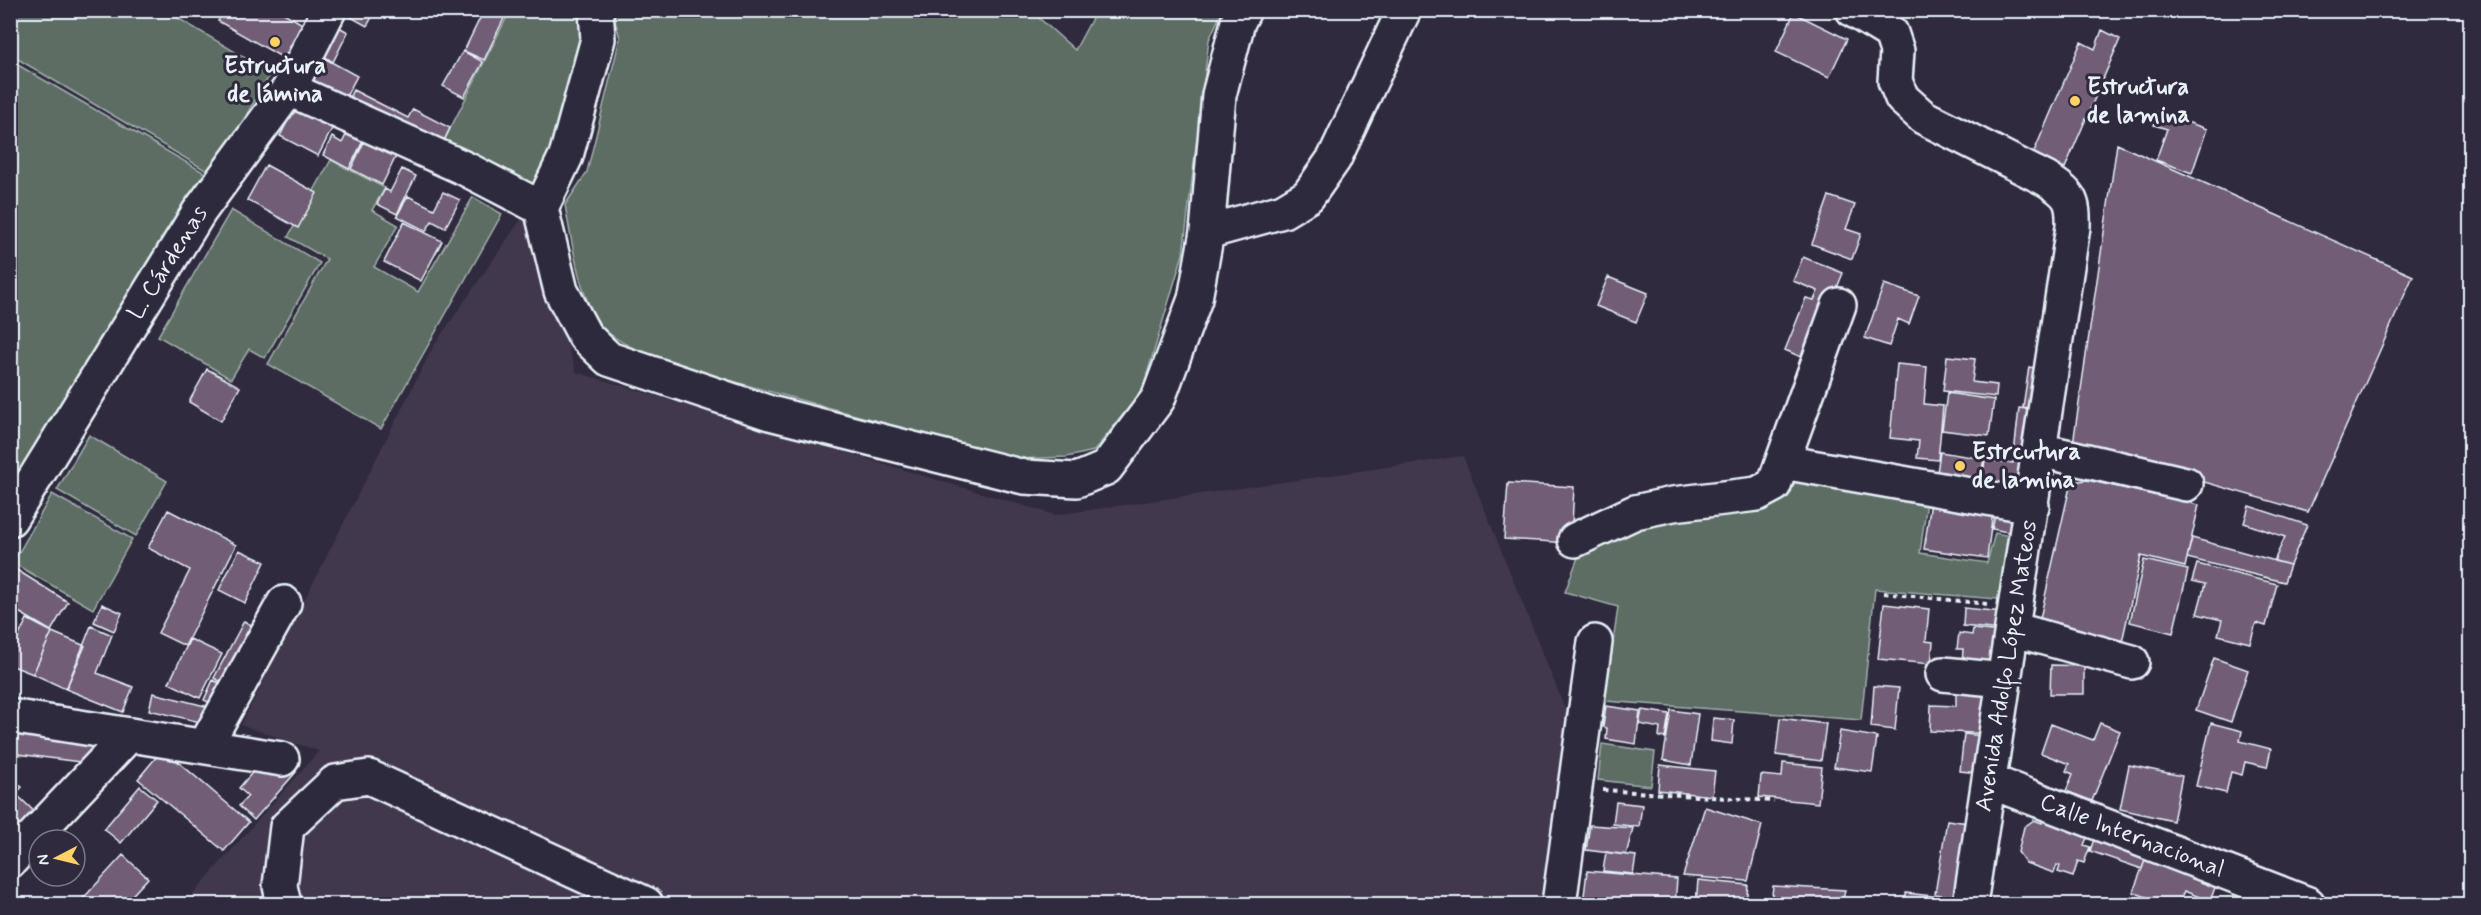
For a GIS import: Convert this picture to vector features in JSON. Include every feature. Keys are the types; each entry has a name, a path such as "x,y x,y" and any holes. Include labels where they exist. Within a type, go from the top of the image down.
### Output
{"street":[{"name":"L. Cárdenas","path":"10,519 199,212 289,88 329,10"},
{"path":"596,10 598,39 569,146 541,208 561,291 585,336 609,359 782,416 1024,477 1077,480 1106,468 1158,399 1196,299 1207,232 1219,95 1238,22 1244,10"},
{"path":"1207,232 1283,211 1308,196 1334,159 1404,10"},
{"name":"Avenida Adolfo López Mateos","path":"1853,10 1891,33 1897,51 1895,81 1902,98 1923,117 2065,190 2074,207 2032,506 1970,904"},
{"path":"289,88 466,170 541,208"},
{"path":"1575,540 1635,512 1673,504 1757,494 1774,484 1839,305"},
{"path":"2040,450 2186,484"},
{"path":"1783,462 2032,506"},
{"path":"205,746 284,603"},
{"path":"2014,618 2132,662"},
{"path":"1559,904 1595,642"},
{"path":"1943,674 2004,680"},
{"path":"10,716 282,759"},
{"path":"10,861 128,736"},
{"path":"284,904 280,886 287,827 335,782 369,777 646,904"},
{"name":"Calle Internacional","path":"1989,781 2306,904"}],"path":[{"path":"1884,593 2014,618"},
{"path":"1575,788 1774,801"}],"shaded area":[{"path":"526,212 576,372 1055,515 1463,456 1570,721 1546,904 184,904 319,751 241,725 433,347"}],"green space":[{"path":"11,11 166,11 271,73 212,174 11,55"},
{"path":"510,11 591,11 592,41 536,197 440,149"},
{"path":"612,11 1031,11 1075,50 1096,11 1222,11 1209,40 1183,254 1142,391 1094,451 1067,457 1016,459 655,360 607,332 590,308 578,273 565,205 587,172 620,38"},
{"path":"11,61 210,176 11,508"},
{"path":"331,160 385,188 372,210 398,225 374,267 418,292 473,197 502,214 381,429 268,364 327,259 288,237"},
{"path":"231,210 320,263 265,358 249,349 231,379 158,336"},
{"path":"89,435 167,481 136,536 57,490"},
{"path":"1788,468 1927,501 1920,553 1987,563 1995,533 2021,538 2009,600 1875,589 1861,720 1605,701 1618,607 1565,592 1583,544"},
{"path":"52,494 132,539 93,609 13,563"},
{"path":"1602,744 1655,752 1651,786 1598,780"}],"building":[{"name":"Estructura de lámina","path":"224,10 279,10 304,25 285,59 218,21"},
{"path":"349,10 376,10 367,26 347,15"},
{"path":"484,10 508,10 484,60 464,51"},
{"path":"1794,13 1847,39 1829,77 1776,52"},
{"path":"339,27 348,32 333,62 325,57"},
{"name":"Estructura de lamina","path":"2102,30 2120,39 2065,168 2033,154 2081,42 2095,49"},
{"path":"463,51 483,62 464,97 443,86"},
{"path":"324,58 357,76 342,104 309,86"},
{"path":"353,90 408,118 413,109 450,128 439,151 346,104"},
{"path":"298,101 336,121 318,156 280,136"},
{"path":"2158,112 2207,129 2192,173 2156,160 2167,129 2154,125"},
{"path":"351,125 367,133 349,169 323,155 332,137 342,143"},
{"path":"366,138 397,154 382,185 351,169"},
{"path":"2117,144 2413,276 2308,512 2073,444"},
{"path":"266,165 317,193 298,228 247,200"},
{"path":"402,169 416,176 397,214 377,204 385,189 390,192"},
{"path":"443,192 460,200 445,228 432,221 426,231 397,216 408,196 434,209"},
{"path":"1829,196 1855,205 1846,229 1861,234 1852,259 1812,244"},
{"path":"404,222 442,241 421,281 384,262"},
{"path":"1803,257 1843,273 1808,360 1785,350 1806,298 1814,300 1818,291 1793,281"},
{"path":"1608,277 1648,293 1636,322 1596,306"},
{"path":"1884,284 1919,296 1909,324 1898,319 1889,346 1865,338"},
{"path":"1947,356 1975,359 1972,382 1997,385 1996,397 1943,391"},
{"path":"1897,364 1927,367 1924,404 1943,406 1938,460 1917,458 1919,441 1890,438"},
{"path":"2029,367 2045,370 2039,410 2023,407"},
{"path":"207,369 240,387 221,421 189,402"},
{"path":"1947,393 1994,400 1989,436 1942,430"},
{"path":"2019,408 2042,411 2030,487 1982,481 1985,460 2013,463"},
{"name":"Estrcutura de lamina","path":"1940,452 1984,459 1980,480 1937,473"},
{"path":"2087,480 2199,505 2185,567 2141,556 2122,642 2039,623 2071,482"},
{"path":"1508,483 1574,487 1571,543 1504,539"},
{"path":"1931,502 1993,511 1987,558 1924,549"},
{"path":"2249,506 2307,525 2290,565 2274,561 2285,537 2244,523"},
{"path":"168,510 236,545 185,646 158,633 190,570 148,548"},
{"name":"Estrcutura de lamina","path":"1996,511 2022,517 2018,534 1992,529"},
{"path":"2192,538 2290,565 2284,582 2187,558"},
{"path":"239,550 265,562 245,603 219,590"},
{"path":"2144,560 2188,570 2173,633 2130,622"},
{"path":"2197,564 2277,584 2266,626 2256,623 2250,643 2218,635 2222,620 2197,614 2205,584 2192,581"},
{"path":"12,567 68,602 51,631 10,607"},
{"path":"102,604 122,613 114,631 94,622"},
{"path":"1884,604 1929,609 1926,641 1933,642 1931,664 1878,659"},
{"path":"1964,608 2012,613 2010,631 1963,626"},
{"path":"27,619 52,632 33,674 10,665 10,654"},
{"path":"244,621 265,633 235,690 214,678"},
{"path":"91,626 112,635 97,673 133,687 123,712 66,689"},
{"path":"1973,629 2010,633 2006,670 1962,665 1963,649 1957,649 1959,633 1972,635"},
{"path":"52,632 85,646 66,689 33,674"},
{"path":"190,639 222,654 200,698 169,683"},
{"path":"2214,658 2248,670 2231,722 2196,710"},
{"path":"2051,665 2084,666 2084,694 2050,694"},
{"path":"1956,679 2001,682 1994,734 1930,731 1931,705 1956,706"},
{"path":"213,680 233,690 223,709 204,700"},
{"path":"1874,686 1899,688 1895,730 1871,727"},
{"path":"153,693 221,710 213,725 149,710"},
{"path":"1606,706 1640,711 1636,744 1606,739 1607,728 1603,727"},
{"path":"1642,710 1669,714 1665,738 1659,737 1660,728 1639,724"},
{"path":"1671,710 1698,714 1691,765 1663,760"},
{"path":"1713,718 1734,720 1732,744 1711,741"},
{"path":"1780,718 1826,724 1821,761 1776,755"},
{"path":"2100,723 2120,731 2092,801 2066,791 2073,774 2066,771 2069,764 2041,753 2051,724 2093,740"},
{"path":"2211,723 2242,731 2240,741 2271,749 2267,767 2245,762 2242,775 2231,772 2226,793 2196,786"},
{"path":"1840,731 1877,737 1872,772 1834,767"},
{"path":"10,734 106,746 88,763 10,753"},
{"path":"1964,734 1993,737 1988,774 1960,771"},
{"path":"163,749 249,822 224,851 138,779"},
{"path":"1783,763 1822,767 1818,803 1759,797 1761,775 1782,777"},
{"path":"1660,765 1715,771 1712,796 1658,790"},
{"path":"2129,765 2182,776 2173,821 2120,809"},
{"path":"257,767 296,772 254,820 239,806 248,796 239,788"},
{"path":"10,778 22,787 12,798 10,797"},
{"path":"140,786 157,800 121,843 104,829"},
{"path":"16,794 41,818 31,828 27,828 26,833 10,818 10,800"},
{"path":"1616,802 1642,805 1639,827 1613,824"},
{"path":"1705,807 1762,825 1748,881 1683,876"},
{"path":"2044,817 2089,833 2084,845 2090,847 2084,863 2078,861 2073,877 2058,872 2060,866 2057,865 2054,873 2026,863 2018,852 2024,827 2034,820 2042,823"},
{"path":"10,819 26,834 10,852"},
{"path":"1947,820 1975,824 1964,899 1935,894"},
{"path":"1590,825 1633,828 1626,855 1586,850"},
{"path":"2096,833 2148,851 2142,869 2090,851"},
{"path":"2149,850 2219,877 2210,901 2184,891 2178,904 2165,904 2133,892"},
{"path":"1606,852 1636,856 1633,874 1603,871"},
{"path":"123,855 148,878 124,904 78,904"},
{"path":"1587,871 1677,879 1675,904 1583,904"},
{"path":"1698,880 1748,885 1746,904 1696,904"},
{"path":"2234,884 2246,889 2245,904 2233,904"},
{"path":"1773,886 1845,890 1842,904 1771,904"},
{"path":"1906,893 1967,900 1967,904 1906,904"}],"place":[{"name":"Estructura de lámina","path":"275,42"},
{"name":"Estructura de lamina","path":"2075,101"},
{"name":"Estrcutura de lamina","path":"1960,466"}]}
